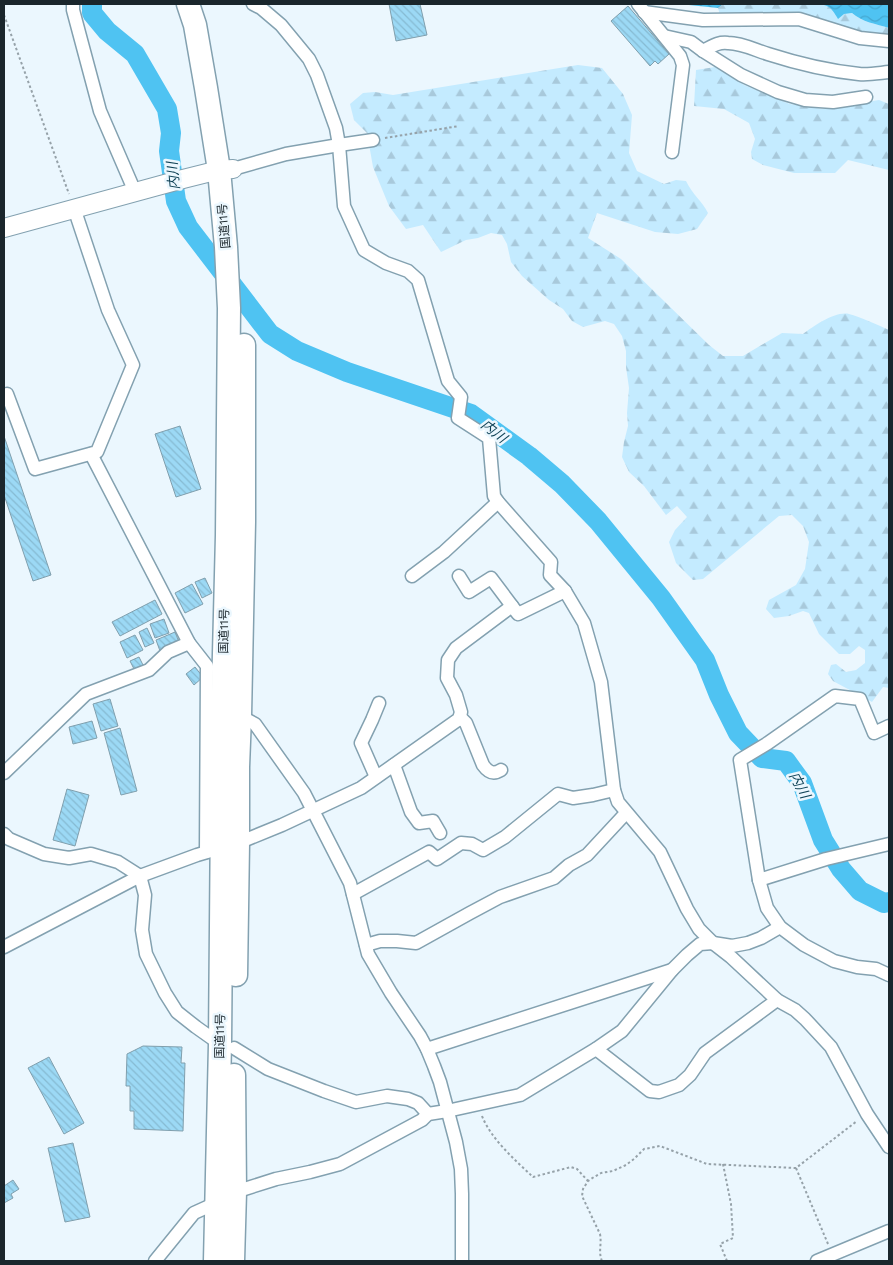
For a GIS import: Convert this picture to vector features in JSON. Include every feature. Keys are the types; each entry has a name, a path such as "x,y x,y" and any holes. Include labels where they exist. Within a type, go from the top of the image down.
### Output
{"highway":[{"name":"国道11号","path":"188,4 226,170 242,270 237,315 222,848 227,1046 225,1198 233,1261"},
{"name":"国道11号","path":"205,4 221,87 226,170 226,248 237,315 244,522 238,767 222,848"},
{"name":"国道11号","path":"215,1261 225,1198"}],"street":[{"path":"73,4 100,111 135,192"},
{"path":"253,4 261,8 281,25 309,59 326,96 340,144 344,206 364,250 386,264 408,271 418,280 448,381 461,397 458,418 489,438 494,496 551,562 550,575 565,591 584,623 601,682 614,790 618,802 660,852 687,909 699,929 713,943 731,956 777,1000 795,1010 831,1047 867,1114 889,1147"},
{"path":"642,7 680,56 683,65 672,152"},
{"path":"642,7 703,20 799,19 860,38 889,41"},
{"path":"664,36 691,42 741,75 778,92 806,100 833,102 866,96"},
{"path":"703,51 717,43 729,42 802,64 844,72 860,75 889,72"},
{"path":"4,228 183,179 286,154 373,140"},
{"path":"4,396 7,394 35,469 97,452 133,365 108,310 74,208"},
{"path":"91,454 189,644 207,666 222,848"},
{"path":"412,576 444,552 498,502"},
{"path":"459,576 469,592 491,578 518,614 565,591"},
{"path":"4,947 140,876 282,825 361,788 376,778 459,719 461,712 456,695 447,678 448,660 456,648 512,606"},
{"path":"4,773 86,694 149,670 168,652 189,644"},
{"path":"889,726 874,733 860,699 835,696 768,743 740,760 759,880 767,908 780,927 804,945 834,961 857,967 876,969 889,975"},
{"path":"376,778 361,742 379,703"},
{"path":"240,716 255,724 304,793 350,883 368,954 427,1049 440,1082 461,1169 462,1261"},
{"path":"460,717 466,723 486,770 491,773 501,770"},
{"path":"394,765 411,812 415,818 419,823 433,821 440,833"},
{"path":"353,894 430,852 437,859 461,843 467,843 483,850 505,837 558,794 573,798 614,790"},
{"path":"366,945 380,941 416,943 500,898 554,878 569,865 587,855 626,813"},
{"path":"4,834 10,839 44,854 69,858 91,854 118,862 140,876 145,895 142,930 146,954 165,993 177,1012 227,1046 268,1069 356,1102 387,1096 408,1099 418,1103 428,1114"},
{"path":"759,880 826,859 889,844"},
{"path":"155,1261 194,1214 225,1198 276,1179 340,1164 422,1120 428,1114 520,1095 622,1031 672,970 687,954 700,944 713,943 732,946 748,943 780,927"},
{"path":"876,969 889,964"},
{"path":"427,1049 672,970"},
{"path":"596,1049 650,1091 659,1092 679,1084 690,1074 706,1053 777,1000"},
{"path":"817,1261 889,1231"}],"path":[{"path":"4,15 74,208"},
{"path":"373,140 459,126"},
{"path":"478,1104 485,1124 502,1146 532,1177 572,1167 577,1169 588,1181"},
{"path":"602,1261 600,1247 602,1241 582,1196 584,1189 588,1181 601,1173 626,1166 644,1149 660,1146 707,1164 796,1168 867,1114"},
{"path":"723,1164 731,1204 733,1238 720,1244 727,1261"},
{"path":"796,1168 832,1255"}],"green space":[{"path":"723,4 822,4 843,13 852,13 865,21 889,28 889,41 852,32 720,15 718,8"},
{"path":"578,65 602,68 623,94 632,115 629,153 637,171 664,184 676,180 686,181 708,213 697,229 678,234 655,232 597,213 588,238 621,259 709,345 723,356 743,356 782,333 803,334 825,320 843,314 858,317 889,330 889,688 883,687 872,702 833,681 828,674 831,665 836,664 846,672 856,670 865,663 865,650 859,646 850,654 839,654 819,634 809,613 803,611 789,616 774,618 766,609 769,600 796,585 805,569 809,542 803,526 792,515 779,516 703,579 693,580 676,563 669,542 675,530 687,517 677,506 666,515 644,486 629,472 622,457 628,426 629,388 626,351 622,336 614,324 605,321 583,327 572,321 563,309 549,300 522,276 511,262 507,244 502,235 491,233 466,240 441,252 423,225 406,229 389,206 373,167 367,133 354,120 350,104 363,93 375,92 393,95"},
{"path":"715,67 744,85 790,104 823,109 879,100 889,104 889,170 848,160 835,173 794,173 763,165 752,159 751,152 755,139 749,123 724,109 694,106 696,70"}],"water":[{"path":"679,4 723,4 718,8"},
{"path":"816,4 889,4 889,28 865,21 852,13 844,14 838,19 829,7"}],"building":[{"path":"389,4 420,4 427,35 396,41"},
{"path":"628,6 669,54 658,64 655,61 650,66 611,21"},
{"path":"180,426 201,489 176,497 155,434"},
{"path":"4,436 51,575 33,581 4,495"},
{"path":"205,578 212,593 202,598 195,582"},
{"path":"192,584 203,604 185,613 175,593"},
{"path":"155,600 162,614 120,636 112,622"},
{"path":"164,619 169,633 155,638 150,624"},
{"path":"147,628 154,643 145,647 139,632"},
{"path":"175,632 179,642 160,651 156,640"},
{"path":"135,635 143,650 127,658 120,642"},
{"path":"139,657 144,667 135,671 130,661"},
{"path":"195,667 203,677 194,685 186,674"},
{"path":"110,699 118,726 101,731 93,704"},
{"path":"92,721 97,738 73,744 69,727"},
{"path":"120,728 137,791 121,795 104,733"},
{"path":"67,789 89,795 75,846 53,840"},
{"path":"143,1046 182,1047 181,1063 185,1063 183,1131 134,1129 134,1111 130,1111 130,1086 126,1086 127,1054"},
{"path":"49,1057 84,1123 64,1134 28,1068"},
{"path":"73,1143 90,1217 65,1222 48,1148"},
{"path":"13,1180 19,1189 11,1194 13,1198 4,1203 4,1186"}],"waterway":[{"name":"内川","path":"92,4 92,13 107,31 135,54 167,109 171,133 169,151 176,201 188,227 270,334 297,351 347,372 471,414 529,456 562,484 598,521 661,598 705,660 719,695 738,733 762,758 786,761 802,783 823,840 841,869 860,891 884,903 889,902"}]}
